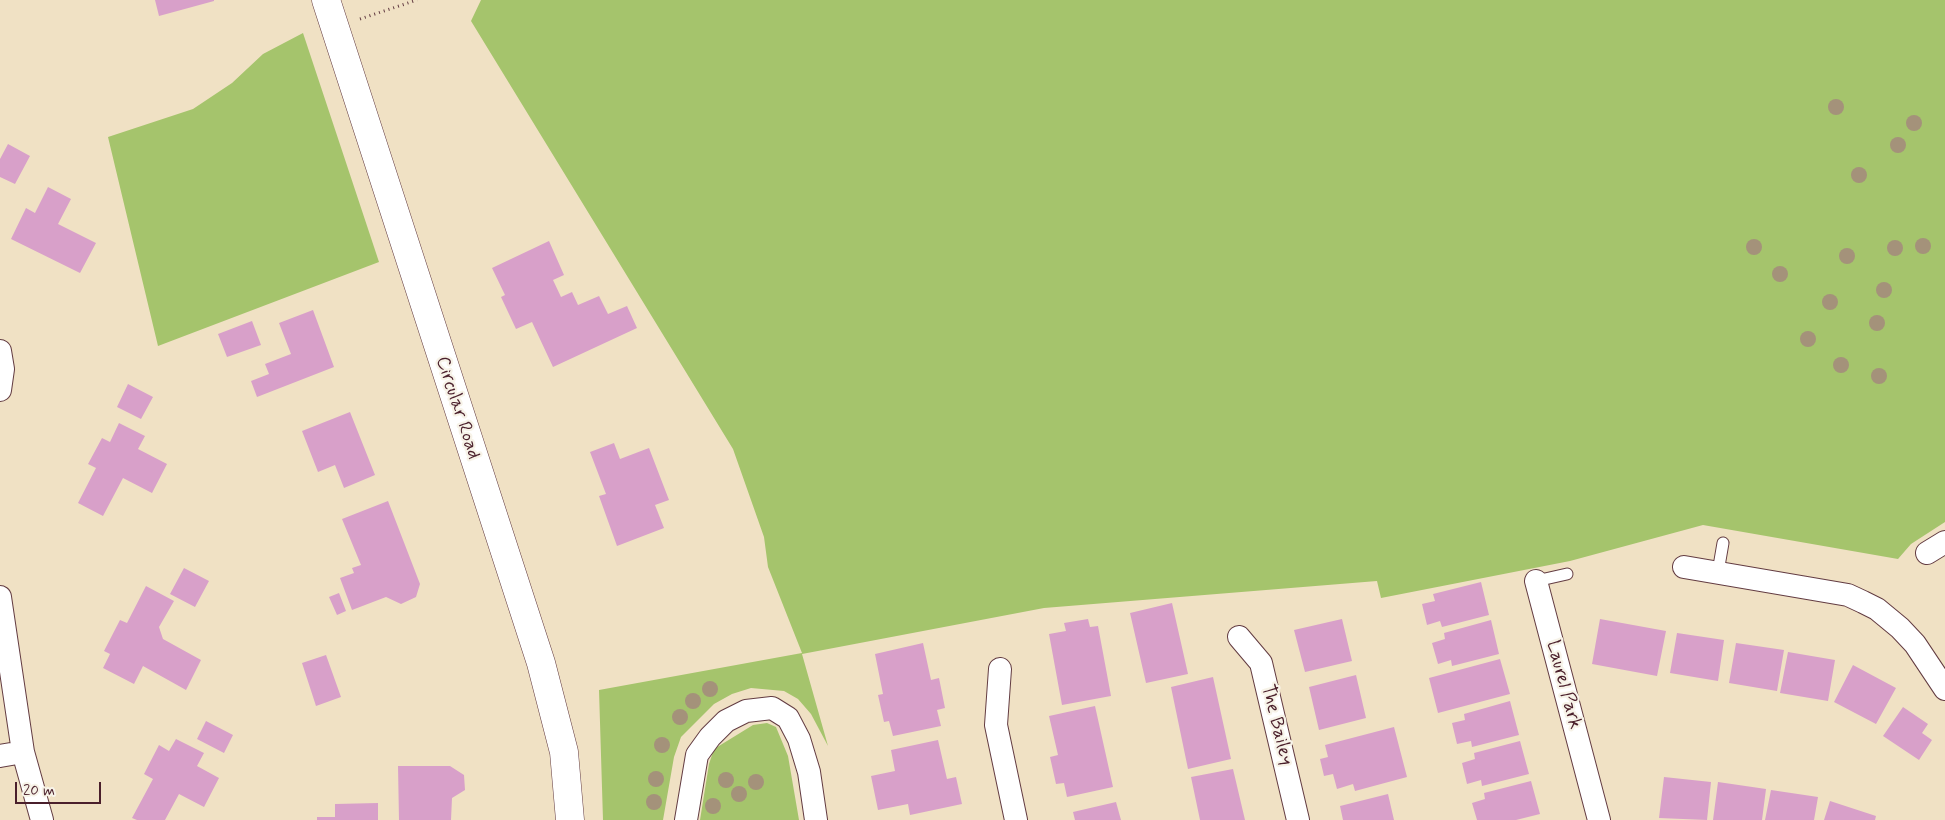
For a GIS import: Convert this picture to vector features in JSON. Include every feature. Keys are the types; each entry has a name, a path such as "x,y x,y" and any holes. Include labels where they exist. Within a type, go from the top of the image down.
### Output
{"street":[{"name":"Circular Road","path":"326,0 541,663 564,752 570,820"},
{"path":"0,351 3,368 0,390"},
{"path":"1684,567 1848,595 1877,609 1891,619 1915,644 1945,689"},
{"name":"Laurel Park","path":"1536,581 1599,820"},
{"path":"0,597 23,752 42,820"},
{"name":"The Bailey","path":"1239,637 1261,663 1298,820"},
{"path":"1000,669 996,725 1016,820"},
{"path":"686,820 697,755 710,737 726,721 746,711 772,708 788,718 799,739 808,772 816,820"},
{"path":"0,756 23,752"}],"lane":[{"path":"1718,572 1723,542"},
{"name":"Laurel Park","path":"1536,581 1567,574"}],"path":[{"path":"334,27 417,0"}],"green space":[{"path":"481,0 1945,0 1945,522 1911,544 1898,559 1703,525 1570,561 1381,598 1377,581 1044,608 802,654 828,746 811,714 798,699 784,691 751,688 732,694 714,704 681,737 674,757 663,820 603,820 599,690 802,653 768,567 764,537 733,449 471,21"},
{"path":"303,33 379,262 158,346 108,137 193,109 232,83 263,54"},
{"path":"767,723 776,727 788,756 799,820 700,820 709,764 714,749 753,725"}],"building":[{"path":"155,0 214,0 214,1 159,16"},
{"path":"8,144 30,156 15,184 0,177 0,159"},
{"path":"48,187 71,199 58,224 96,243 80,273 11,239 26,208 35,213"},
{"path":"549,241 564,275 553,280 561,297 572,292 578,305 599,296 608,314 627,306 637,328 553,367 532,322 516,329 501,297 505,295 492,268"},
{"path":"313,310 334,367 257,397 251,381 269,374 265,364 291,354 279,323"},
{"path":"252,321 261,345 227,357 218,334"},
{"path":"128,384 153,397 141,419 117,407"},
{"path":"350,412 375,475 344,488 335,465 318,472 302,431"},
{"path":"119,423 145,436 138,449 167,464 152,493 123,478 103,516 78,503 96,468 88,464 102,438 110,442"},
{"path":"614,443 620,459 649,448 669,500 655,505 664,528 617,546 599,496 606,494 590,452"},
{"path":"388,501 420,584 416,597 401,604 386,597 352,610 340,578 354,573 352,568 361,565 342,519"},
{"path":"184,568 209,581 195,607 170,594"},
{"path":"1481,582 1489,615 1442,627 1440,621 1427,625 1422,604 1435,601 1433,594"},
{"path":"146,586 174,601 159,627 163,639 201,660 186,690 143,666 134,684 103,668 110,654 104,651 120,620 127,623"},
{"path":"339,593 346,611 337,615 329,597"},
{"path":"1172,603 1188,674 1146,683 1130,613"},
{"path":"1088,619 1090,627 1098,626 1111,696 1062,705 1049,634 1066,631 1064,623"},
{"path":"1342,619 1352,661 1305,672 1294,630"},
{"path":"1600,619 1666,631 1657,676 1592,664"},
{"path":"1491,620 1499,654 1452,666 1451,660 1438,664 1432,643 1445,639 1444,633"},
{"path":"1677,633 1724,640 1718,681 1670,673"},
{"path":"923,643 931,680 939,678 945,708 937,710 941,726 893,736 889,721 884,722 878,695 883,694 875,654"},
{"path":"1736,643 1784,650 1777,691 1729,683"},
{"path":"1788,652 1835,660 1828,701 1780,693"},
{"path":"326,655 341,697 316,706 302,663"},
{"path":"1500,659 1510,694 1438,713 1429,678"},
{"path":"1853,665 1896,688 1876,724 1834,702"},
{"path":"1356,675 1366,718 1319,730 1309,687"},
{"path":"1213,677 1231,759 1188,769 1171,687"},
{"path":"1510,701 1519,735 1472,747 1471,741 1457,744 1452,723 1465,720 1464,714"},
{"path":"1095,706 1113,787 1067,797 1064,783 1056,784 1050,757 1058,755 1049,716"},
{"path":"1903,707 1928,724 1922,733 1932,740 1919,760 1883,736"},
{"path":"206,721 233,735 224,753 197,739"},
{"path":"1394,727 1407,777 1355,791 1353,784 1337,789 1333,774 1324,776 1320,759 1328,757 1325,745"},
{"path":"176,739 204,753 197,766 219,778 204,807 179,794 165,820 137,820 132,818 153,779 144,774 159,745 169,751"},
{"path":"938,740 947,779 956,777 962,804 910,815 908,804 878,810 871,776 895,771 891,750"},
{"path":"1520,741 1529,774 1482,786 1481,780 1467,784 1462,763 1475,759 1474,753"},
{"path":"398,766 450,766 464,775 465,790 452,798 451,820 399,820"},
{"path":"1233,769 1245,820 1200,820 1191,777"},
{"path":"1664,777 1711,782 1707,820 1659,818"},
{"path":"1531,781 1540,814 1516,820 1477,820 1472,803 1485,799 1484,793"},
{"path":"1718,782 1766,789 1762,820 1713,820"},
{"path":"1771,790 1818,797 1814,820 1765,820"},
{"path":"1388,794 1394,820 1343,820 1340,806"},
{"path":"1830,801 1876,816 1875,820 1824,820"},
{"path":"1116,802 1121,820 1075,820 1073,812"},
{"path":"378,803 378,820 317,820 317,817 335,817 335,804"}]}
